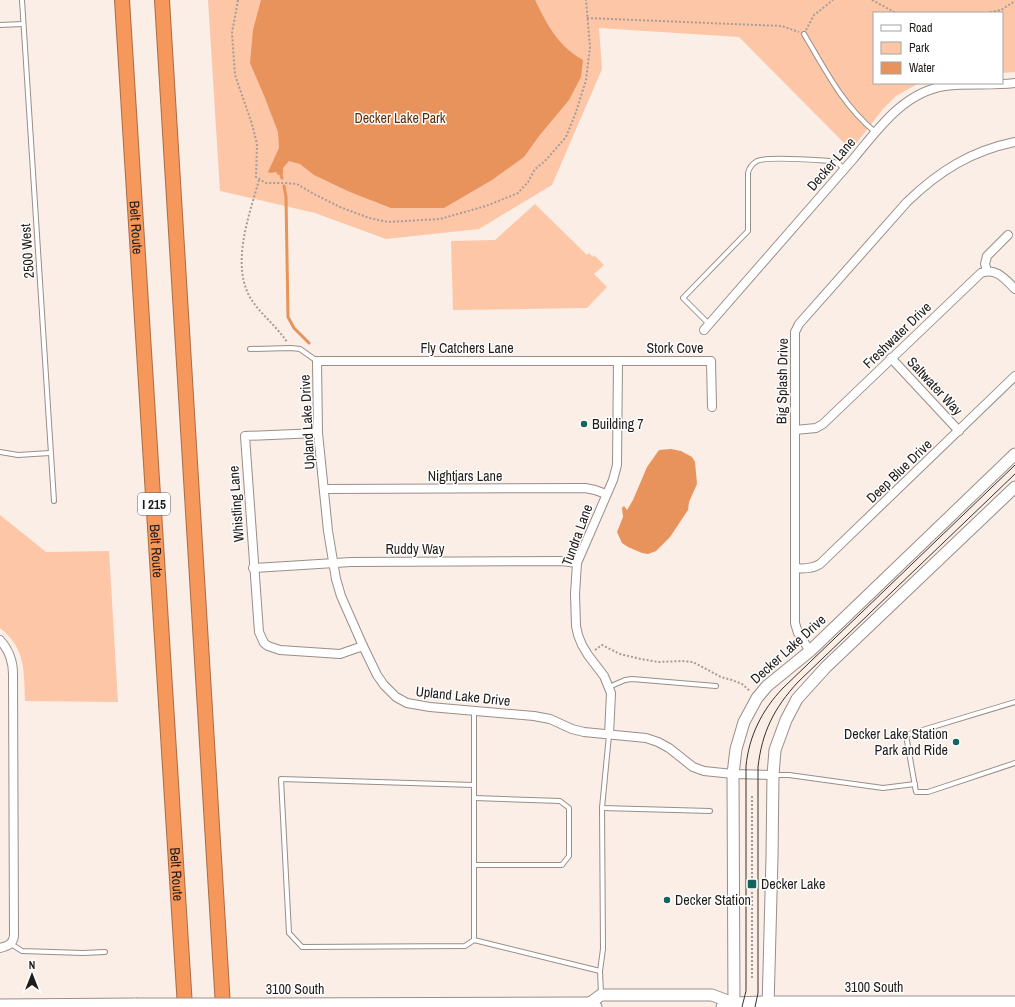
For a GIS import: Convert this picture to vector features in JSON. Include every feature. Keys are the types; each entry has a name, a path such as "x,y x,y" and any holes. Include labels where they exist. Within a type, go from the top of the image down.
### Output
{"highway":[{"name":"Belt Route","path":"122,0 185,1007"},
{"path":"162,0 223,1007"}],"street":[{"name":"Decker Lane","path":"1003,84 1015,83"},
{"name":"Decker Lane","path":"707,327 875,133 899,108 909,100 933,89 944,86 991,84"},
{"name":"Big Splash Drive","path":"810,651 796,628 795,332 799,324 907,202 922,188 957,162 984,150 1015,142"},
{"path":"1008,235 987,256 985,264 986,271 994,272 1002,276 1015,289"},
{"name":"Freshwater Drive","path":"795,430 816,428 823,424 976,277 986,271"},
{"name":"Saltwater Way","path":"891,358 959,431"},
{"name":"Fly Catchers Lane","path":"317,361 618,361"},
{"name":"Upland Lake Drive","path":"317,361 318,433 328,531 338,588 377,675 384,685 396,697 407,703 415,705 550,719 584,732 646,738 669,748 693,766 704,770 733,774 772,775"},
{"name":"Stork Cove","path":"618,361 711,361 712,407"},
{"name":"Tundra Lane","path":"609,735 611,704 609,687 604,676 582,645 578,635 576,626 575,594 577,563 613,480 617,465 618,361"},
{"name":"Deep Blue Drive","path":"795,568 814,568 820,564 1015,376"},
{"name":"Whistling Lane","path":"318,433 245,436 253,568 260,637 268,646 280,650 335,654 346,653 363,646"},
{"name":"Decker Lake Drive","path":"733,1005 733,774 734,756 744,722 754,704 767,686 810,651 1015,454"},
{"path":"768,1005 772,857 772,775 775,750 786,720 797,699 807,687 1015,487"},
{"name":"Nightjars Lane","path":"324,490 585,488 606,494"},
{"name":"Ruddy Way","path":"253,568 333,563 577,563"},
{"path":"0,640 10,655 13,674 14,938 11,944 0,948"},
{"name":"3100 South","path":"0,1004 593,1005 601,995 712,995 733,1005"},
{"name":"3100 South","path":"722,1007 733,1005 934,1005 1015,1002"}],"lane":[{"name":"2500 West","path":"22,0 54,501"},
{"path":"0,25 23,24"},
{"path":"804,34 840,95 851,110 875,133"},
{"path":"707,327 683,298 748,231 748,173 752,165 766,159 821,161 838,163 844,169"},
{"path":"250,349 300,349 317,361"},
{"path":"0,452 18,455 50,453"},
{"path":"609,687 625,680 632,679 716,686"},
{"path":"1015,702 906,734 916,792 928,792 1015,763"},
{"path":"474,712 474,940"},
{"path":"601,995 600,971 603,949 602,808 609,735"},
{"path":"772,775 788,775 883,788 915,784"},
{"path":"474,785 281,778 289,933 302,946 465,946 474,940 600,971"},
{"path":"474,798 560,801 569,808 569,856 562,865 474,865"},
{"path":"602,808 710,811"},
{"path":"11,944 22,951 105,952"}],"path":[{"path":"238,0 232,33 235,75 252,124 257,144 256,177 266,183 297,184 340,207 369,218 388,222 440,219 486,206 518,193 528,182 535,169 545,161 566,137 576,112 586,80 590,47 586,0"},
{"path":"588,18 782,26 804,34 814,15 833,0"},
{"path":"872,0 894,12"},
{"path":"991,12 1001,10 1015,1"},
{"path":"259,180 244,237 242,274 252,301 282,335 291,348"},
{"path":"594,650 602,645 620,654 641,659 658,662 693,662 721,678 742,684 752,693"},
{"path":"752,796 752,978"}],"green space":[{"name":"Decker Lake Park","path":"208,0 1015,0 1015,72 1003,73 1003,12 873,12 873,84 917,84 896,96 883,109 851,150 739,37 599,28 602,69 552,185 479,229 386,239 315,213 220,191"},
{"path":"535,204 587,255 589,253 593,257 594,255 604,265 594,274 607,287 587,308 453,310 451,241 495,240"},
{"path":"0,515 46,552 109,551 118,702 25,701 24,670 19,652 15,644 0,628"}],"water":[{"path":"261,0 535,0 554,34 566,48 583,60 581,77 569,100 539,136 524,157 492,180 444,208 391,208 350,192 314,175 300,164 289,161 283,168 283,174 278,175 276,172 268,172 279,148 278,132 250,63 253,30"},
{"path":"671,449 681,451 692,457 695,462 697,484 689,502 688,510 670,537 656,551 648,554 642,553 622,543 617,532 623,517 622,508 624,506 627,510 633,500 647,467 659,450"}],"waterway":[{"path":"284,186 286,197 288,317 294,328 309,343"}],"tram line":[{"path":"742,1007 746,991 746,766 753,734 763,714 783,688 1015,465"},
{"path":"755,1007 758,993 758,767 760,754 770,721 782,701 798,682 1015,474"}],"place":[{"name":"Building 7","path":"584,424"},
{"name":"Decker Lake Station Park and Ride","path":"956,742"},
{"name":"Decker Lake","path":"752,884"},
{"name":"Decker Station","path":"667,900"}]}
